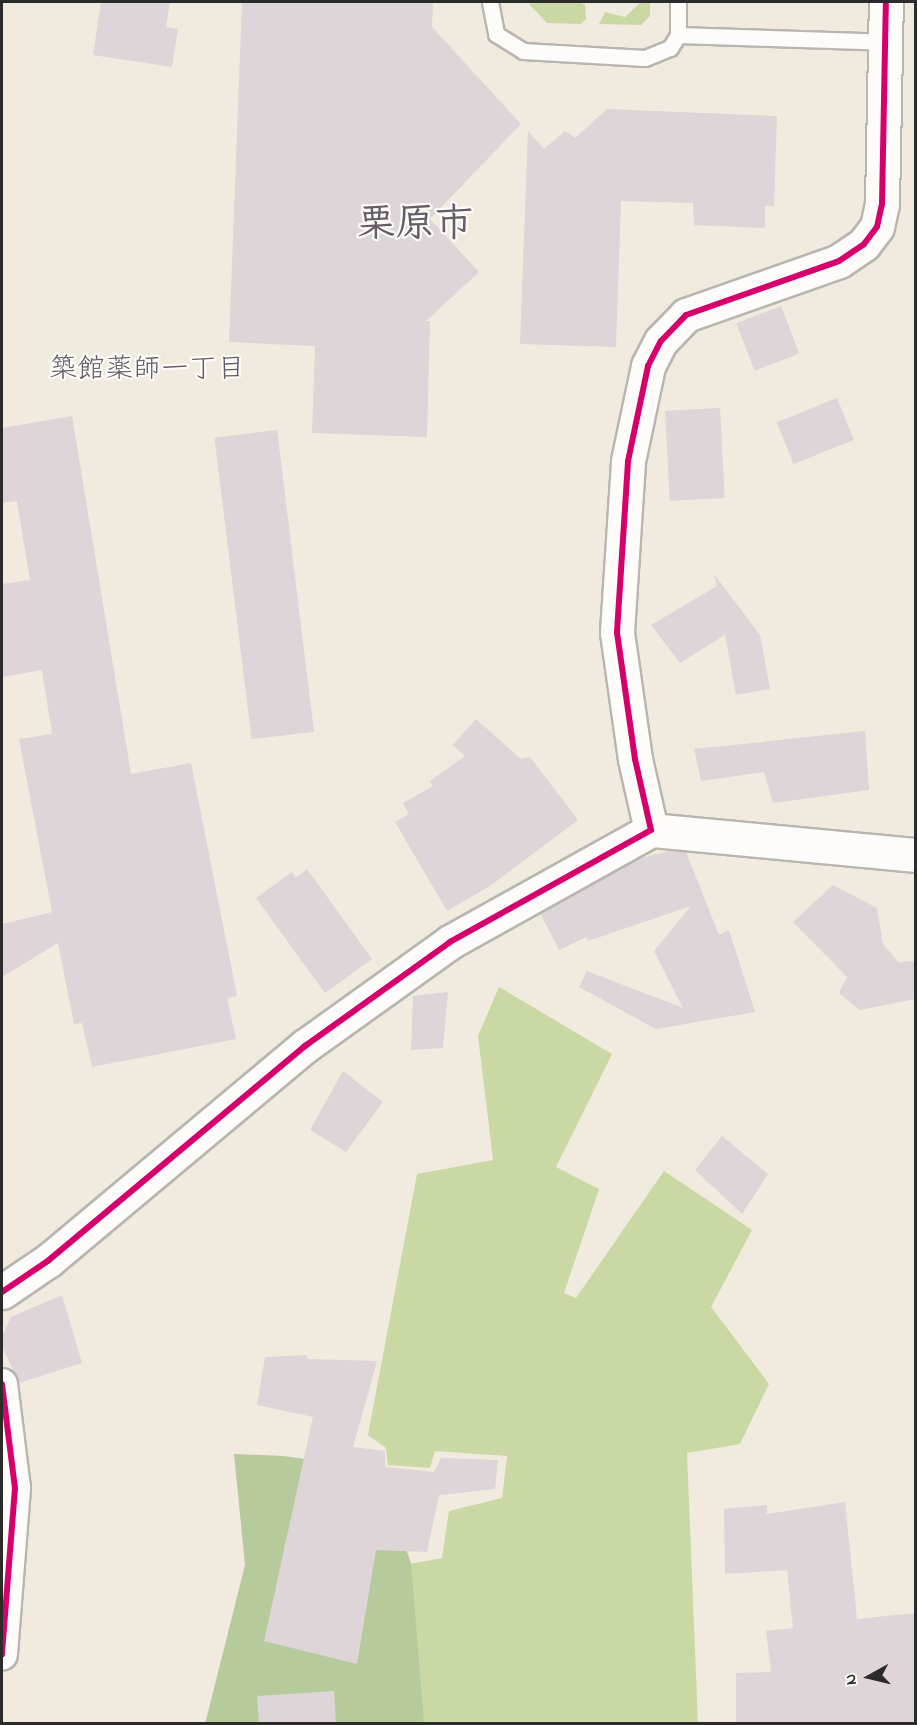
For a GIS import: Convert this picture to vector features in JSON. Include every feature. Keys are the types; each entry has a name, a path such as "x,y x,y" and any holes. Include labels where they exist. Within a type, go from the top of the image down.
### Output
{"street":[{"path":"651,830 635,759 617,632 628,461 648,366 661,341 687,315 839,261 864,244 877,227 882,204 886,2"},
{"path":"2,1292 49,1260 305,1046 431,956 651,830 915,855"},
{"path":"2,1384 15,1488 2,1654"}],"lane":[{"path":"490,2 495,34 523,51 645,58 670,48 678,35 678,2"},
{"path":"678,35 885,42"}],"green space":[{"path":"580,2 585,5 586,19 581,24 547,23 529,4"},
{"path":"641,2 650,2 650,16 641,25 599,24 605,12 625,17"},
{"path":"499,987 612,1054 556,1167 599,1189 564,1293 576,1298 664,1171 752,1230 711,1307 769,1384 740,1444 687,1453 698,1723 401,1723 399,1566 442,1558 449,1511 502,1498 507,1456 435,1451 430,1468 388,1465 386,1448 368,1435 417,1174 493,1160 478,1036"},
{"path":"234,1454 283,1456 343,1464 390,1503 411,1563 424,1723 205,1724 245,1565"}],"building":[{"path":"101,2 170,2 166,27 178,29 172,67 93,55"},
{"path":"242,2 433,2 432,27 521,124 430,219 479,272 426,321 430,321 427,437 312,433 315,346 229,342"},
{"path":"607,109 777,116 774,206 765,206 765,228 694,225 693,203 621,201 616,347 520,344 528,131 544,149 565,131 575,138"},
{"path":"781,306 799,354 754,371 736,323"},
{"path":"837,398 854,440 794,464 777,422"},
{"path":"720,408 725,498 670,501 665,411"},
{"path":"72,416 131,774 191,763 237,996 227,998 236,1039 92,1067 82,1023 74,1024 58,943 2,977 2,924 52,912 19,739 52,734 42,670 2,677 2,584 30,580 17,501 2,503 2,428"},
{"path":"277,430 314,732 252,739 214,438"},
{"path":"714,574 760,635 770,689 736,695 725,635 680,663 651,625 717,586"},
{"path":"476,719 521,759 530,757 578,820 490,886 447,911 395,822 409,814 403,803 433,786 430,781 465,756 453,745"},
{"path":"865,731 869,790 773,803 764,772 701,781 694,749"},
{"path":"669,851 686,852 719,935 729,930 755,1012 656,1029 579,987 587,971 683,1008 654,951 691,906 588,941 586,937 559,950 540,913 638,859"},
{"path":"307,869 372,959 325,993 256,898 292,872 296,878"},
{"path":"833,885 877,908 883,944 898,962 915,961 915,999 860,1010 839,993 847,977 793,922"},
{"path":"448,992 443,1048 411,1050 413,996"},
{"path":"343,1071 383,1102 346,1152 310,1130"},
{"path":"722,1136 768,1174 742,1214 695,1170"},
{"path":"62,1295 82,1363 19,1383 2,1346 2,1336 11,1317"},
{"path":"307,1355 307,1359 377,1361 353,1447 385,1451 385,1467 434,1472 441,1458 498,1460 495,1489 439,1495 427,1552 376,1550 357,1664 264,1641 313,1417 257,1405 265,1357"},
{"path":"845,1502 857,1619 915,1613 915,1724 736,1722 736,1673 771,1672 766,1631 793,1628 787,1570 725,1574 724,1509 767,1505 767,1514"},
{"path":"334,1691 336,1724 259,1724 257,1696"}],"cycle path":[{"path":"2,1292 49,1260 305,1046 450,942 651,830 635,759 617,632 628,461 648,366 661,341 686,315 839,261 864,244 877,227 882,204 886,2"},
{"path":"2,1384 15,1488 2,1654"}],"district":[{"name":"栗原市","path":"415,226"},
{"name":"築館薬師一丁目","path":"147,371"}]}
